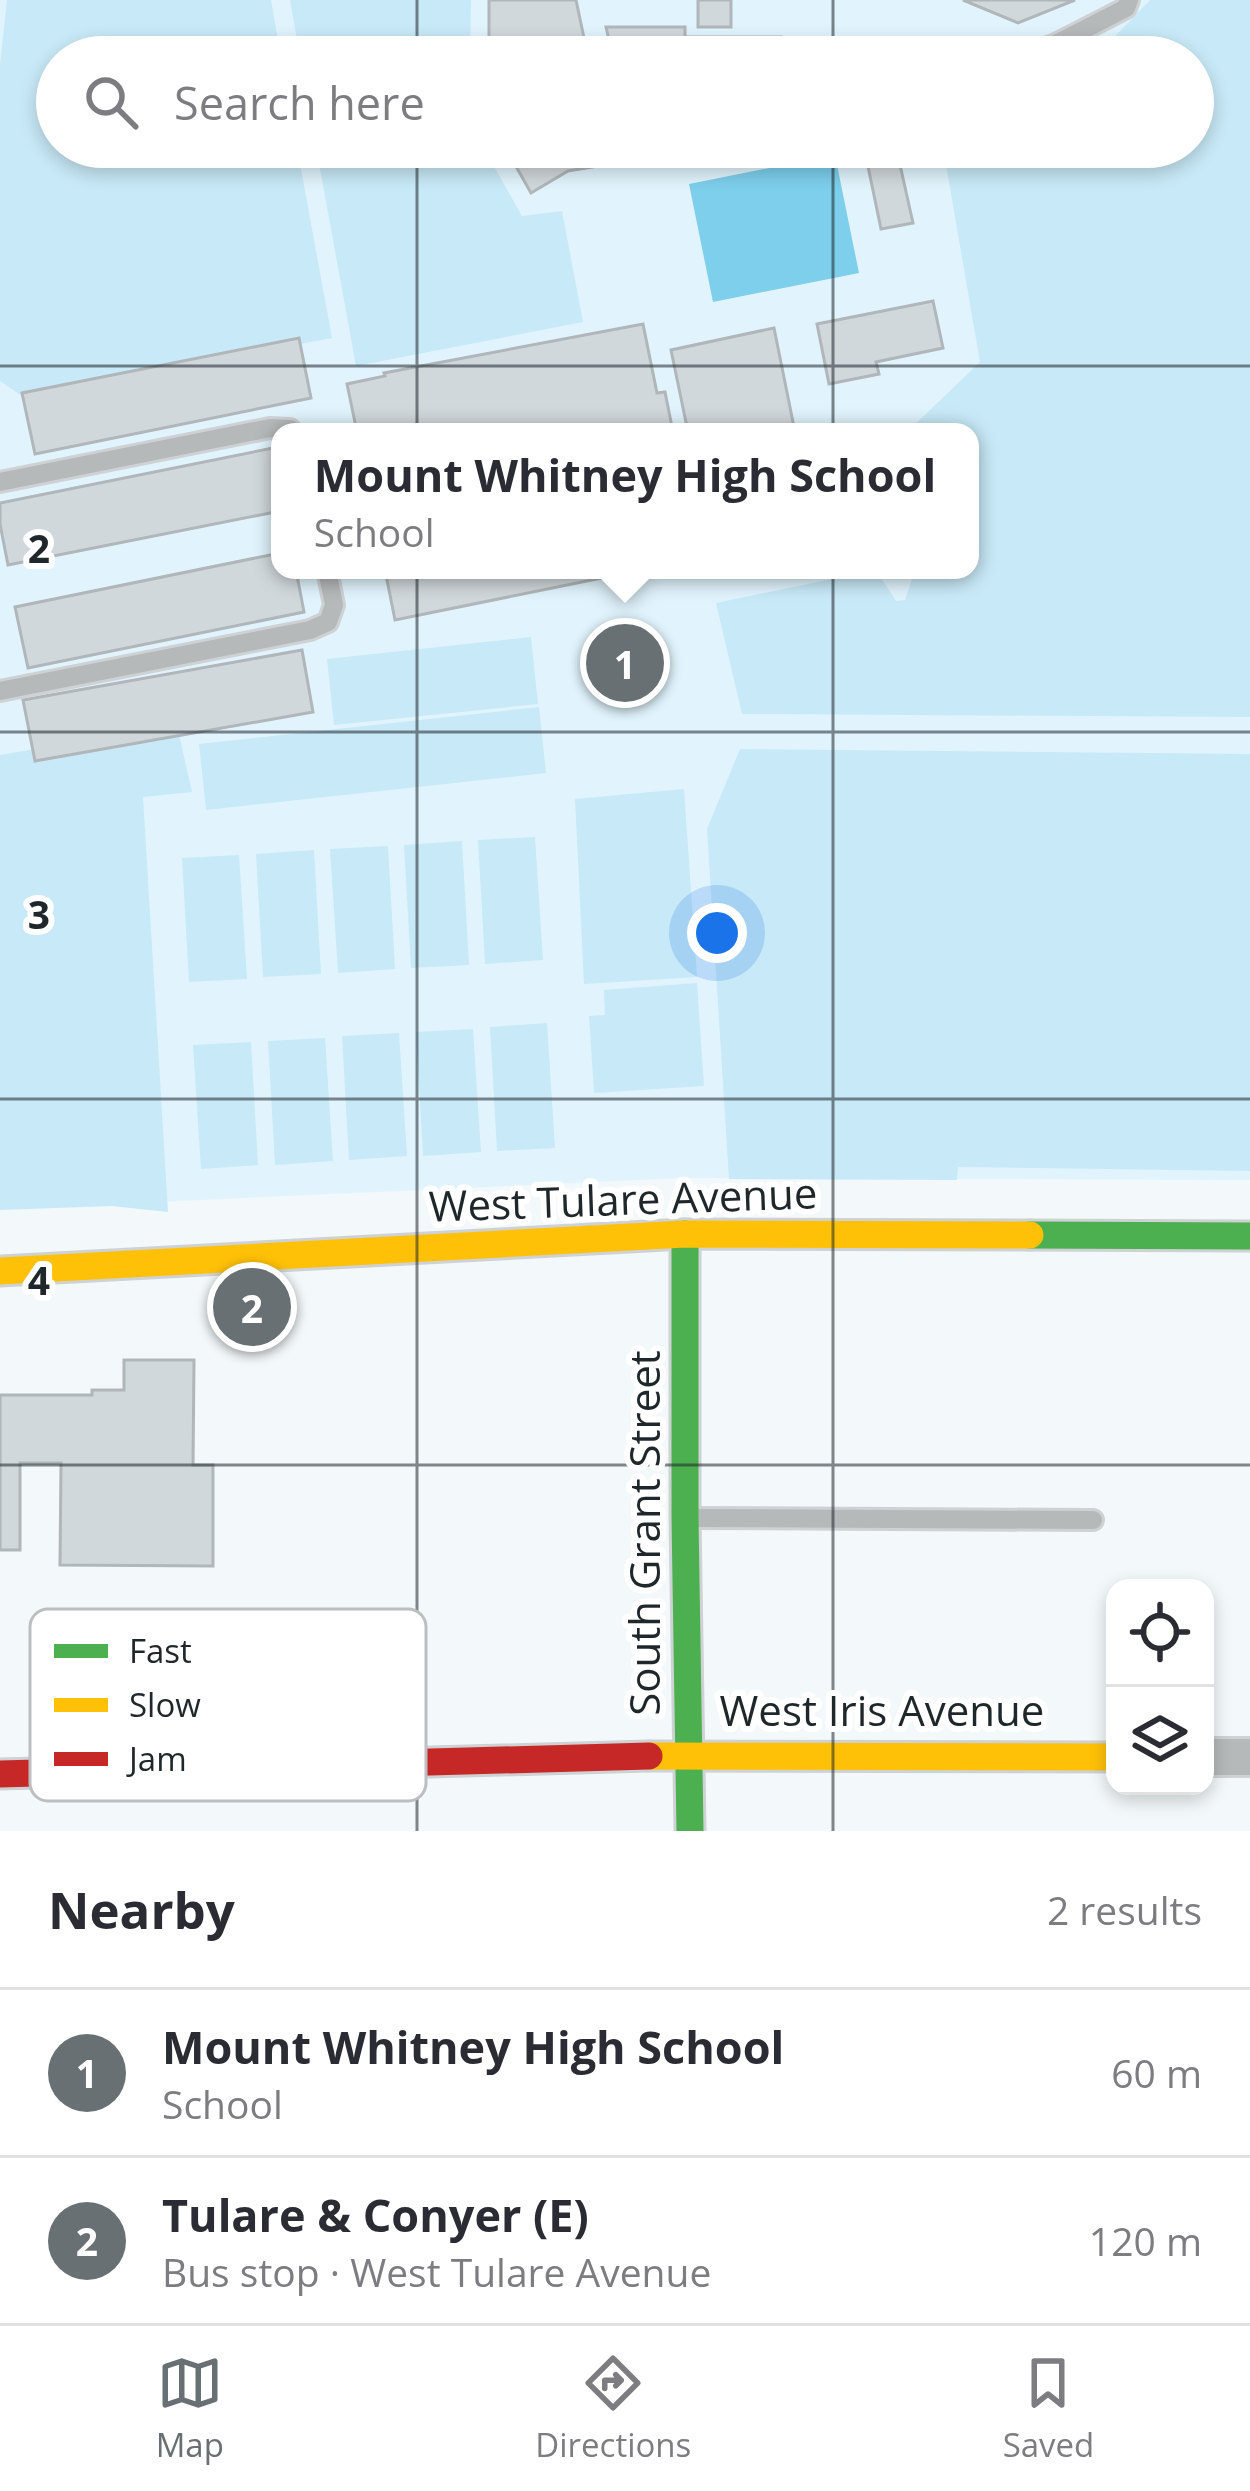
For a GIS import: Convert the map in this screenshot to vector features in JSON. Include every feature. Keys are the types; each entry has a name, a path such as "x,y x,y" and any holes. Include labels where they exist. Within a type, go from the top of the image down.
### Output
{"street":[{"name":"West Tulare Avenue","path":"0,1271 686,1234 1250,1236"},
{"name":"South Grant Street","path":"686,1234 690,1831"},
{"name":"West Iris Avenue","path":"426,1762 689,1755 1106,1757"},
{"path":"1214,1757 1250,1757"},
{"name":"West Iris Avenue","path":"0,1774 30,1773"}],"lane":[{"path":"1073,36 1126,8 1129,0"},
{"path":"0,482 271,428"},
{"path":"0,691 310,630 328,622 334,605 329,579"},
{"path":"686,1518 1094,1520"}],"shaded area":[{"path":"0,0 1250,0 1250,1180 684,1178 0,1209"},
{"path":"7,0 271,0 277,36 36,36 36,168 301,168 332,338 22,396 0,381 0,64"},
{"path":"290,0 471,0 470,36 296,36"},
{"path":"1150,0 1250,0 1250,717 742,714 716,603 832,579 882,579 896,601 905,600 912,579 979,579 979,423 916,423 980,362 947,168 1214,168 1214,36 1115,36"},
{"path":"320,168 495,168 522,216 562,211 583,322 356,366"},
{"path":"531,637 538,704 334,725 327,659"},
{"path":"539,707 546,773 206,810 199,744"},
{"path":"177,725 192,792 143,797 168,1212 112,1206 0,1210 0,755"},
{"path":"740,749 1250,754 1250,1171 958,1167 957,1180 729,1179 707,829"},
{"path":"684,789 697,977 584,984 575,799"},
{"path":"535,837 543,960 485,964 478,840"},
{"path":"462,841 469,965 411,968 404,845"},
{"path":"388,846 395,969 338,973 330,849"},
{"path":"314,850 321,974 263,977 256,854"},
{"path":"239,855 247,979 189,982 182,858"},
{"path":"697,983 704,1086 594,1093 589,1016 605,1015 604,990"},
{"path":"547,1023 555,1148 497,1151 490,1027"},
{"path":"473,1029 481,1152 423,1156 416,1032"},
{"path":"399,1033 407,1156 349,1160 342,1036"},
{"path":"325,1038 333,1161 275,1165 268,1041"},
{"path":"251,1042 258,1165 201,1169 193,1045"}],"water":[{"path":"770,168 838,168 859,273 713,302 689,184"}],"building":[{"path":"489,0 576,0 584,36 489,36"},
{"path":"698,0 731,0 731,27 698,27"},
{"path":"963,0 1075,0 1018,23"},
{"path":"606,27 685,27 685,36 608,36"},
{"path":"517,168 586,168 568,171 531,193"},
{"path":"868,168 901,168 913,223 881,229"},
{"path":"933,301 943,348 876,362 879,374 829,384 817,324"},
{"path":"643,324 657,393 665,392 671,423 355,423 347,384"},
{"path":"774,328 793,423 686,423 671,350"},
{"path":"299,338 311,398 35,454 22,393"},
{"path":"271,448 271,513 8,565 0,503"},
{"path":"271,555 271,579 298,579 304,612 28,668 15,607"},
{"path":"387,579 597,579 395,620"},
{"path":"302,650 313,712 35,761 23,700"},
{"path":"124,1360 194,1360 193,1465 213,1465 213,1566 60,1565 61,1463 20,1463 20,1550 0,1550 0,1395 92,1395 92,1390 124,1390"}],"traffic: fast":[{"path":"685,1234 690,1831"},
{"path":"1030,1235 1250,1236"}],"traffic: slow":[{"path":"0,1271 685,1234 1030,1235"},
{"path":"649,1756 1106,1757"}],"traffic: jam":[{"path":"426,1762 649,1756"},
{"path":"0,1774 30,1773"}],"place":[{"name":"Mount Whitney High School","path":"625,663"},
{"name":"Tulare & Conyer (E)","path":"252,1307"}]}
